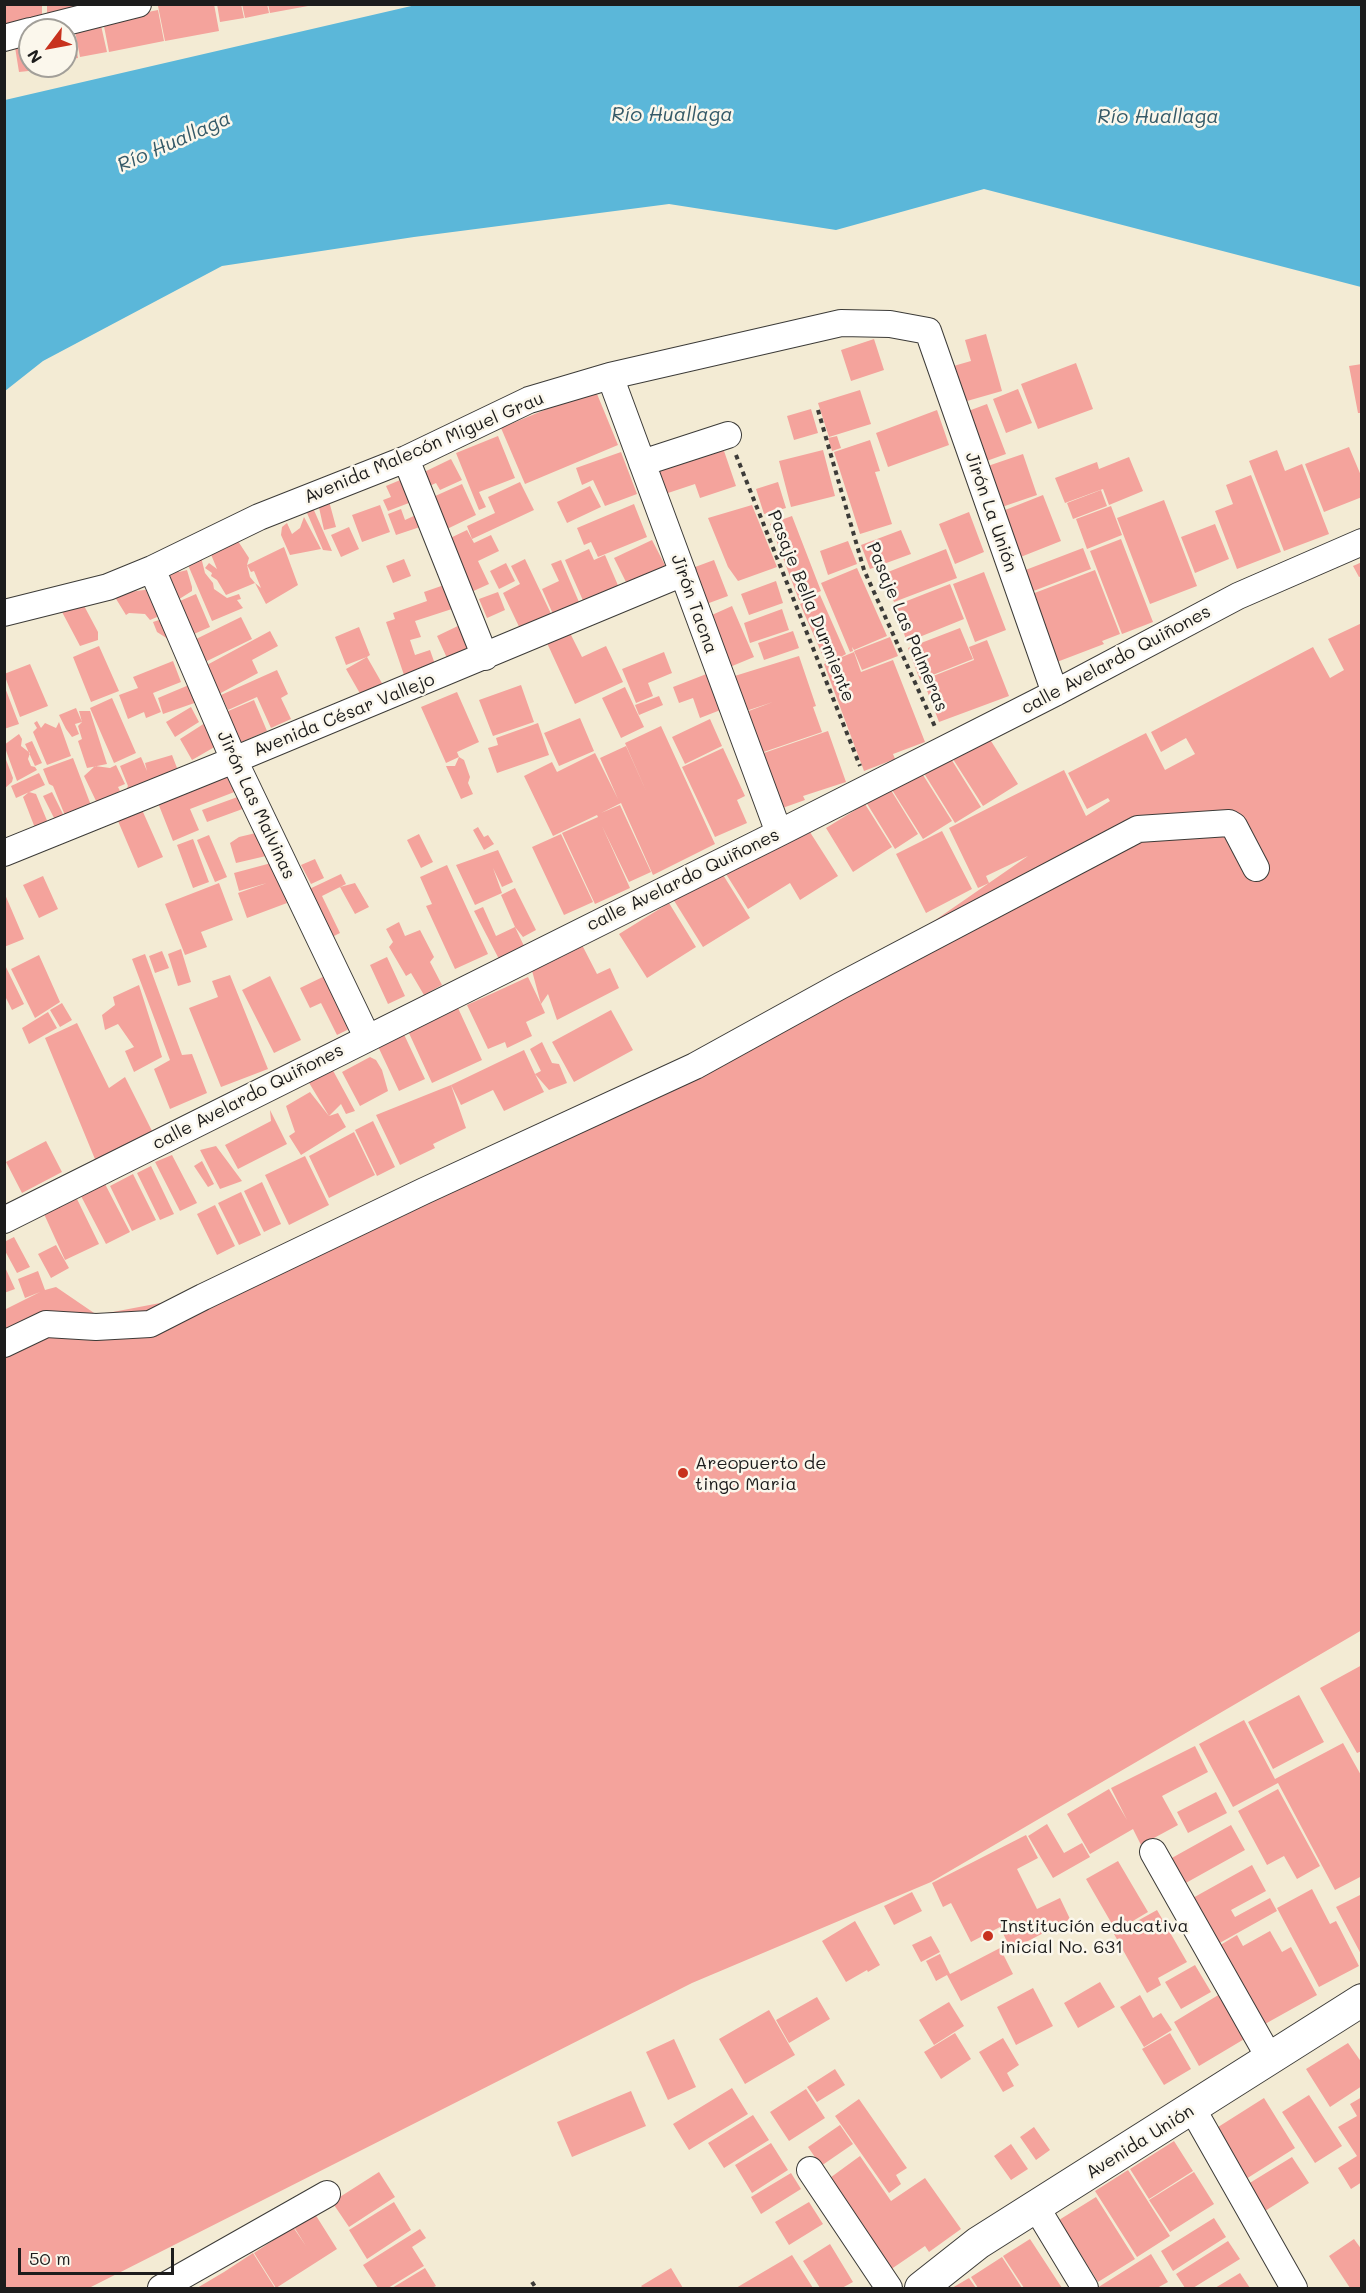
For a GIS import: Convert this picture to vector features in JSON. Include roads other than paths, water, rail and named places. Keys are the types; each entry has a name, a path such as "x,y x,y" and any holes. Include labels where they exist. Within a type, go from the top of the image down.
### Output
{"main road":[{"name":"Avenida Unión","path":"921,2289 978,2243 1362,2000"}],"street":[{"path":"78,19 138,4"},
{"name":"Avenida Malecón Miguel Grau","path":"4,613 108,587 152,569 259,517 406,459 529,400 610,376 841,323 890,324 928,332"},
{"name":"Jirón La Unión","path":"928,332 1055,693"},
{"name":"Jirón Tacna","path":"610,376 779,833"},
{"path":"642,463 728,435"},
{"path":"406,459 485,657"},
{"name":"calle Avelardo Quiñones","path":"4,1220 779,833 1055,693 1239,596 1362,542"},
{"name":"Jirón Las Malvinas","path":"152,569 234,760 367,1037"},
{"name":"Avenida César Vallejo","path":"4,852 485,657 683,573"},
{"path":"4,1344 46,1324 96,1327 150,1324 424,1191 695,1066 840,986 1138,829 1229,823 1234,826 1256,868"},
{"path":"1153,1852 1269,2057"},
{"path":"1192,2108 1294,2289"},
{"path":"810,2170 890,2289"},
{"path":"161,2289 327,2194"},
{"path":"1036,2207 1085,2289"}],"water":[{"name":"Río Huallaga","path":"420,4 1361,5 1361,287 984,189 836,230 669,204 414,237 222,266 43,361 5,391 5,100"}],"place":[{"name":"Areopuerto de tingo Maria","path":"683,1473"},
{"name":"Institución educativa inicial No. 631","path":"988,1936"}]}
